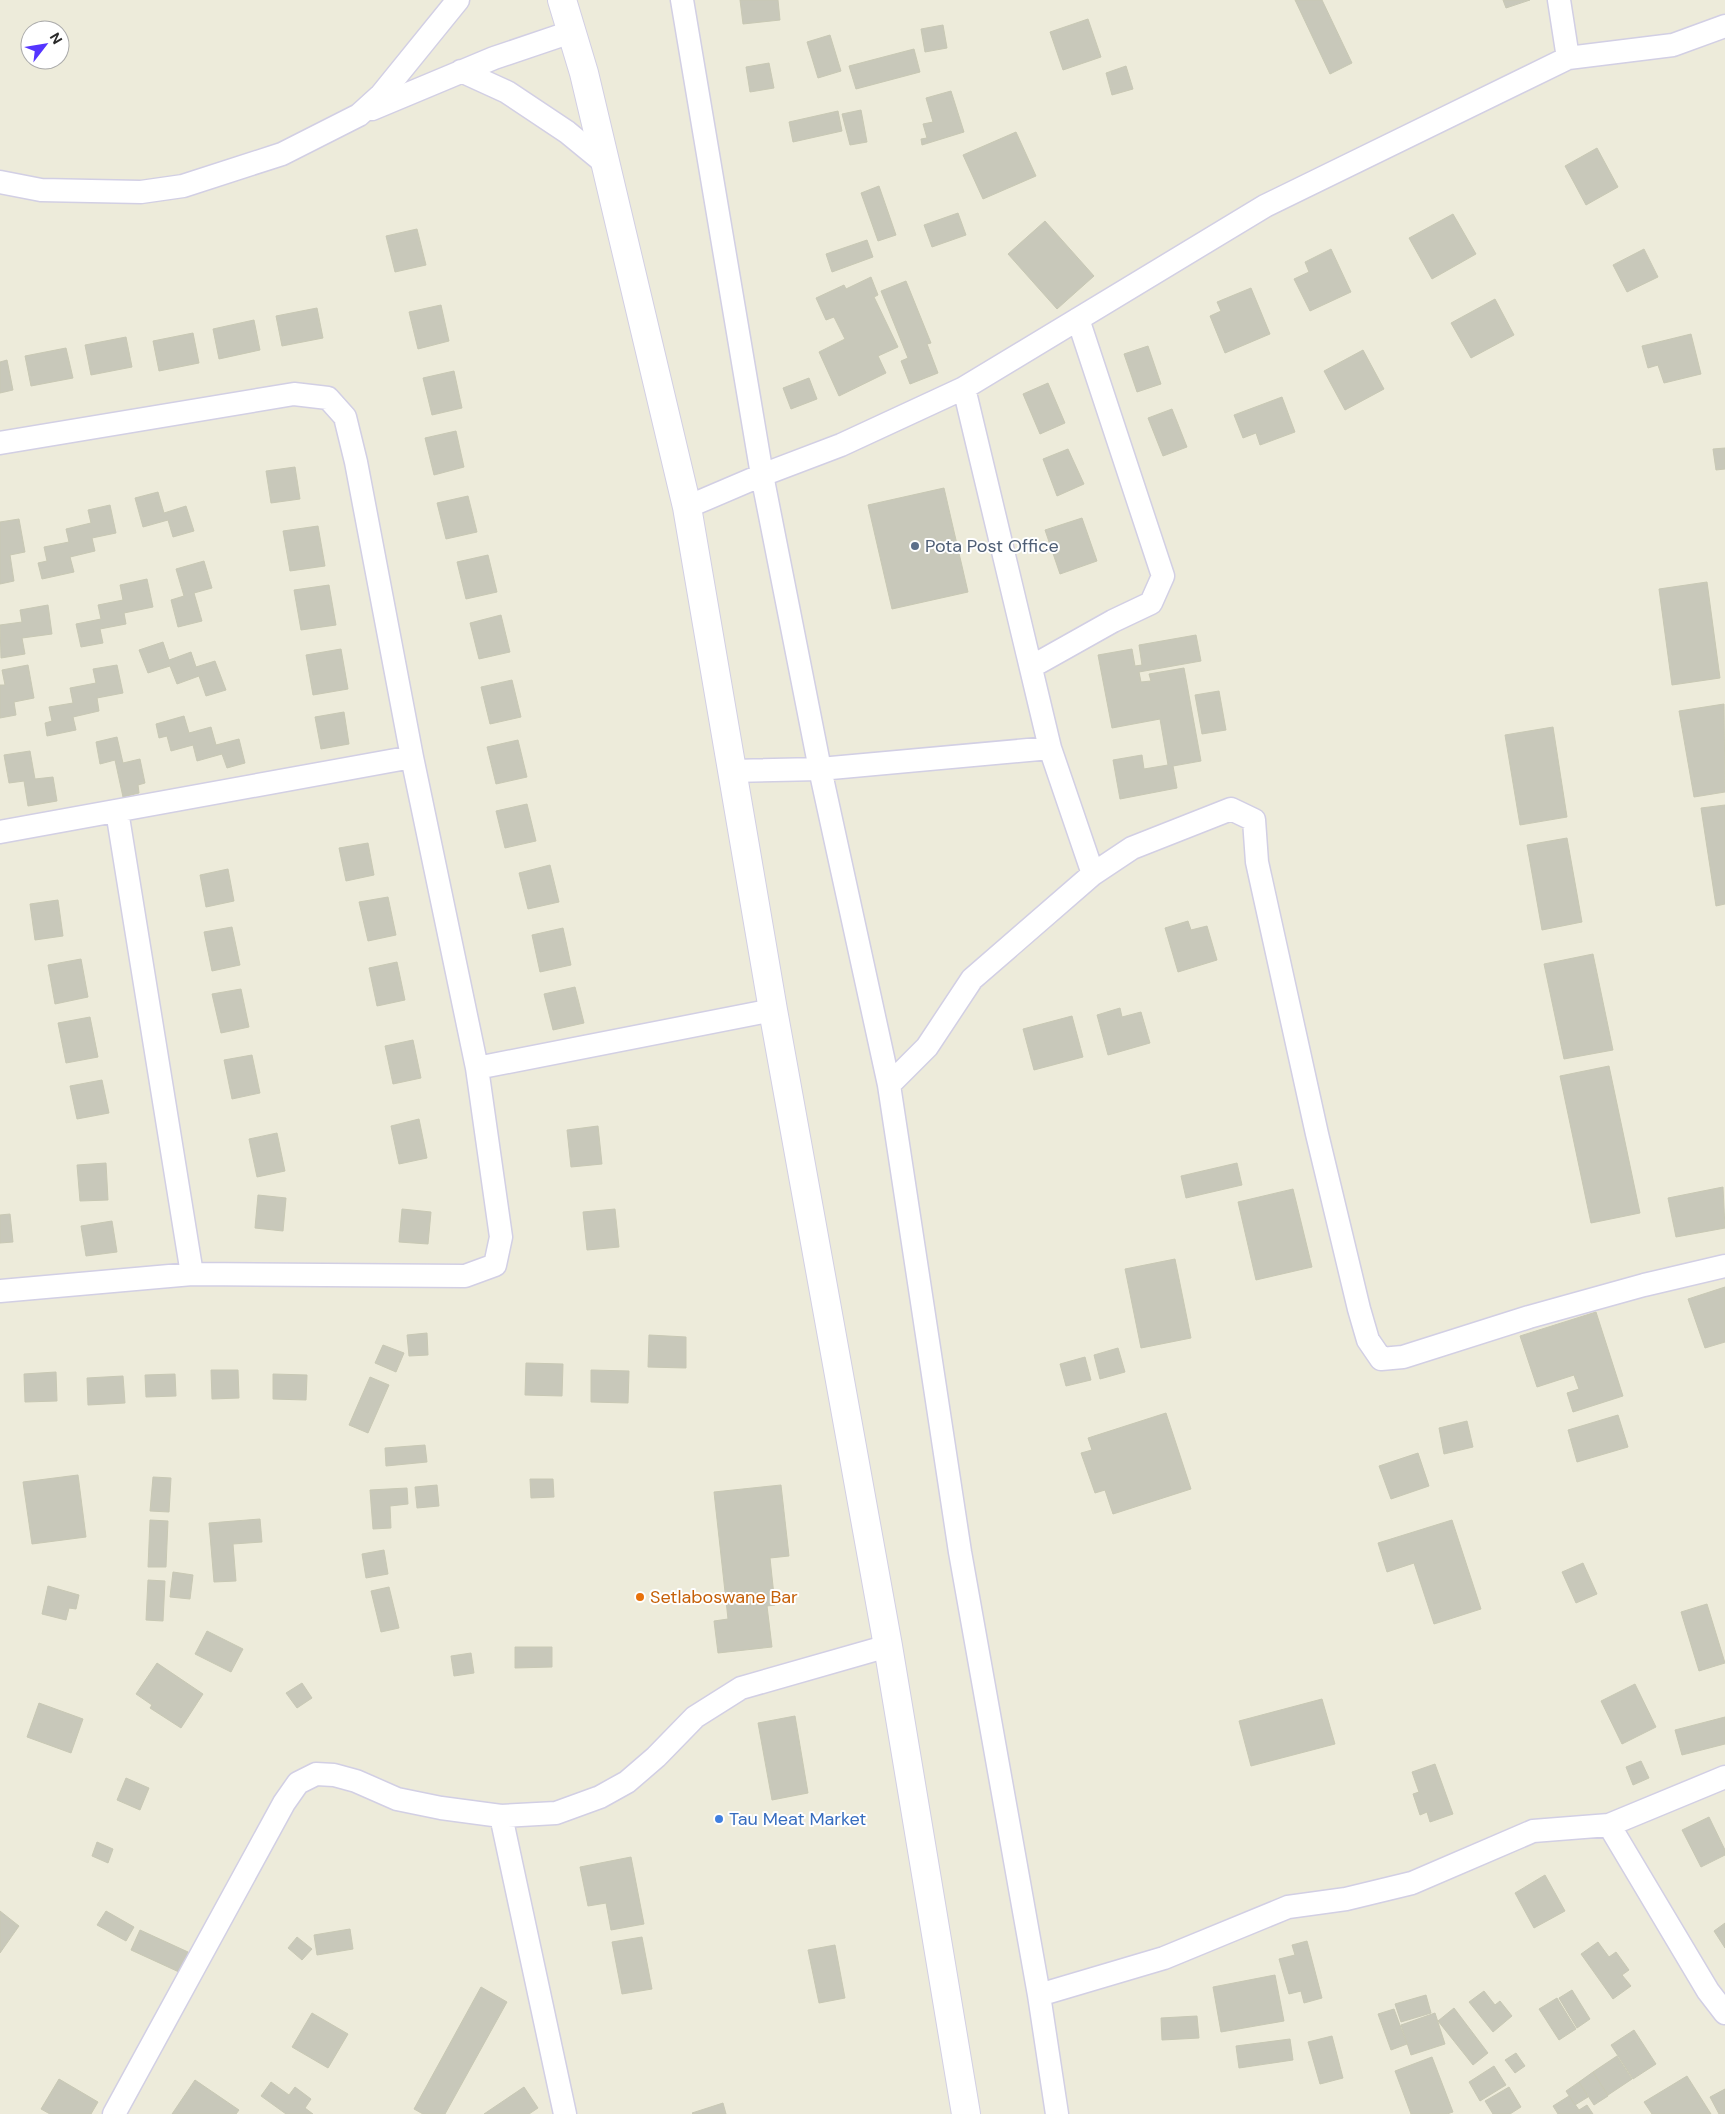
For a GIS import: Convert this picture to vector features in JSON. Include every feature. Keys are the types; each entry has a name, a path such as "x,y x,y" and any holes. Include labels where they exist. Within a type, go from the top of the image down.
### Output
{"street":[{"path":"359,115 381,95 458,0"},
{"path":"562,0 584,72 686,507 773,1010 888,1646 966,2114"},
{"path":"682,0 762,475 820,769 889,1085 960,1552 1039,1995 1057,2114"},
{"path":"1559,0 1568,58"},
{"path":"686,507 841,445 964,388 1265,206 1568,58 1673,45 1725,26"},
{"path":"0,182 42,190 93,193 141,192 184,186 282,154 359,115 461,71 538,42 571,32"},
{"path":"461,71 507,92 567,132 606,164"},
{"path":"1031,667 1113,621 1152,603 1163,576 1078,319"},
{"path":"964,388 1050,748 1093,874"},
{"path":"0,443 294,394 328,398 345,417 356,462 412,757 477,1068 501,1237 495,1265 465,1276 192,1274 0,1291"},
{"path":"732,771 820,769 1050,748"},
{"path":"0,832 412,757"},
{"path":"889,1085 927,1047 972,980 1093,874 1132,848 1231,809 1254,820 1257,862 1336,1212 1368,1340 1381,1359 1403,1357 1529,1316 1725,1266"},
{"path":"117,811 192,1274"},
{"path":"477,1068 773,1010"},
{"path":"114,2114 284,1803 298,1784 316,1774 334,1775 356,1781 397,1799 441,1808 501,1816 556,1813 600,1797 627,1782 656,1757 695,1717 740,1688 888,1646"},
{"path":"1039,1995 1164,1958 1288,1907 1346,1899 1412,1883 1533,1831 1609,1825 1725,1777"},
{"path":"501,1816 566,2114"},
{"path":"1609,1825 1708,1991 1725,2013"}],"building":[{"path":"740,0 778,0 780,20 743,24"},
{"path":"1295,0 1322,0 1352,63 1330,74"},
{"path":"1503,0 1530,0 1506,8"},
{"path":"1088,19 1101,57 1063,70 1050,32"},
{"path":"943,25 947,48 925,52 921,29"},
{"path":"830,35 841,71 818,78 807,42"},
{"path":"914,49 920,72 856,89 849,66"},
{"path":"769,63 774,88 750,92 746,67"},
{"path":"1126,66 1133,89 1112,95 1106,73"},
{"path":"951,91 964,132 922,145 921,139 927,138 923,124 933,122 926,98"},
{"path":"861,110 867,142 850,145 842,114"},
{"path":"838,111 842,131 793,142 789,122"},
{"path":"1016,132 1036,176 983,199 963,155"},
{"path":"1597,148 1618,187 1586,205 1565,166"},
{"path":"879,186 896,235 878,241 861,193"},
{"path":"958,213 966,235 932,247 924,225"},
{"path":"1453,214 1476,254 1432,279 1409,238"},
{"path":"1045,221 1094,276 1057,309 1008,254"},
{"path":"417,229 426,265 395,272 386,236"},
{"path":"867,240 873,257 832,272 826,254"},
{"path":"1331,249 1351,292 1310,311 1294,279 1309,272 1305,262"},
{"path":"1644,249 1658,277 1627,292 1613,265"},
{"path":"871,277 878,295 874,297 898,347 878,356 886,373 839,396 819,352 845,339 834,317 826,320 816,298 844,285 846,289"},
{"path":"906,281 931,343 927,344 938,373 910,384 901,361 908,358 881,291"},
{"path":"1251,288 1270,334 1225,353 1210,316 1221,311 1217,302"},
{"path":"1495,299 1514,335 1471,358 1451,323"},
{"path":"441,305 449,341 418,349 409,312"},
{"path":"317,308 323,338 282,346 276,316"},
{"path":"254,320 260,350 219,359 213,329"},
{"path":"193,333 199,363 159,371 153,341"},
{"path":"1691,334 1701,374 1664,383 1658,365 1648,368 1642,346"},
{"path":"126,337 132,367 91,375 85,345"},
{"path":"1148,346 1161,384 1137,392 1124,354"},
{"path":"66,348 73,378 31,386 25,356"},
{"path":"1363,350 1384,389 1345,410 1324,371"},
{"path":"7,360 13,390 0,393 0,362"},
{"path":"454,371 462,408 432,415 423,378"},
{"path":"809,378 817,399 791,409 783,388"},
{"path":"1048,383 1065,423 1040,434 1023,394"},
{"path":"1282,397 1295,432 1260,445 1256,433 1243,438 1234,415"},
{"path":"1172,409 1187,447 1163,456 1148,418"},
{"path":"456,431 464,467 434,475 425,438"},
{"path":"1725,448 1725,469 1716,470 1713,449"},
{"path":"1068,449 1084,484 1057,496 1043,459"},
{"path":"295,467 300,499 271,503 266,471"},
{"path":"944,488 968,592 892,609 868,505"},
{"path":"158,492 164,513 186,506 194,531 173,537 168,520 143,527 135,498"},
{"path":"468,496 477,532 446,539 437,503"},
{"path":"110,505 116,533 92,538 95,551 70,557 74,572 42,579 38,563 47,561 44,547 69,542 66,529 91,523 88,510"},
{"path":"1082,518 1097,561 1060,574 1045,530"},
{"path":"19,519 25,552 10,555 14,581 0,584 0,522"},
{"path":"318,526 325,566 290,571 283,531"},
{"path":"488,555 497,592 466,599 457,562"},
{"path":"204,561 212,588 194,593 202,621 178,627 171,600 184,596 176,569"},
{"path":"147,579 153,607 124,613 126,624 100,629 103,643 81,647 76,624 101,619 98,605 123,600 120,585"},
{"path":"1707,582 1720,678 1672,685 1659,589"},
{"path":"329,585 336,625 301,630 294,590"},
{"path":"48,605 52,634 22,638 25,654 1,658 0,625 22,622 20,610"},
{"path":"501,615 510,652 479,659 470,623"},
{"path":"1196,635 1201,661 1139,672 1141,682 1151,681 1149,674 1184,668 1201,761 1173,766 1177,788 1120,799 1113,760 1142,755 1144,769 1168,765 1160,719 1112,728 1098,655 1132,649 1135,666 1142,665 1139,645"},
{"path":"163,642 169,660 191,652 196,667 215,661 226,690 206,696 199,676 177,684 170,666 148,673 139,650"},
{"path":"341,649 348,689 313,695 306,655"},
{"path":"28,665 34,698 14,702 16,715 0,718 0,685 5,685 2,670"},
{"path":"117,665 123,693 97,698 99,711 73,717 76,730 47,736 45,723 52,721 49,707 73,703 70,688 96,683 93,669"},
{"path":"512,680 521,717 490,724 481,687"},
{"path":"1219,691 1226,730 1202,734 1195,695"},
{"path":"1724,704 1725,792 1694,797 1679,711"},
{"path":"344,712 349,744 321,749 315,717"},
{"path":"184,716 189,733 211,727 216,745 239,739 245,763 227,768 222,754 197,761 193,745 171,751 167,736 159,738 156,724"},
{"path":"1553,727 1567,817 1520,825 1505,735"},
{"path":"117,737 123,763 140,759 145,783 138,785 139,793 123,797 115,760 100,764 96,742"},
{"path":"518,740 527,777 496,784 487,747"},
{"path":"30,751 35,779 53,777 57,801 28,806 24,781 9,783 4,755"},
{"path":"527,804 536,841 505,848 496,811"},
{"path":"1725,805 1725,904 1716,906 1701,808"},
{"path":"1567,838 1582,922 1542,930 1527,845"},
{"path":"368,843 374,875 346,881 339,848"},
{"path":"550,865 559,902 528,909 519,873"},
{"path":"228,869 234,901 206,907 200,875"},
{"path":"388,897 396,935 368,941 359,902"},
{"path":"58,900 63,936 35,940 30,904"},
{"path":"1188,921 1191,930 1207,926 1217,960 1178,972 1165,928"},
{"path":"232,927 240,965 212,971 204,932"},
{"path":"563,928 571,965 540,972 532,935"},
{"path":"1593,954 1613,1050 1564,1059 1544,964"},
{"path":"81,959 88,997 55,1004 48,965"},
{"path":"397,962 405,1000 377,1006 369,968"},
{"path":"575,987 584,1023 553,1030 544,994"},
{"path":"241,989 249,1027 221,1033 212,994"},
{"path":"1120,1008 1122,1017 1141,1012 1150,1043 1108,1055 1097,1015"},
{"path":"1072,1016 1083,1057 1034,1070 1023,1029"},
{"path":"90,1017 98,1057 66,1063 58,1023"},
{"path":"413,1040 421,1078 393,1084 385,1046"},
{"path":"252,1055 260,1093 232,1099 224,1060"},
{"path":"1609,1066 1640,1213 1591,1223 1560,1076"},
{"path":"102,1080 109,1113 77,1119 70,1086"},
{"path":"419,1119 427,1158 399,1164 391,1126"},
{"path":"598,1126 602,1164 571,1167 567,1130"},
{"path":"277,1133 285,1171 257,1177 249,1139"},
{"path":"106,1163 108,1200 80,1201 77,1165"},
{"path":"1237,1163 1242,1185 1186,1198 1181,1176"},
{"path":"1723,1187 1725,1228 1676,1237 1668,1198"},
{"path":"1293,1189 1312,1267 1256,1280 1238,1202"},
{"path":"258,1195 286,1198 283,1231 255,1228"},
{"path":"402,1209 431,1212 428,1244 399,1242"},
{"path":"615,1209 619,1247 587,1250 583,1212"},
{"path":"10,1214 13,1242 0,1243 0,1215"},
{"path":"112,1221 117,1252 86,1256 81,1226"},
{"path":"1175,1259 1191,1338 1141,1348 1125,1269"},
{"path":"1725,1287 1725,1342 1705,1348 1688,1299"},
{"path":"1596,1312 1623,1396 1573,1412 1567,1393 1579,1389 1574,1375 1537,1387 1520,1336"},
{"path":"427,1333 428,1355 409,1356 407,1335"},
{"path":"649,1335 686,1337 686,1368 648,1367"},
{"path":"383,1345 404,1353 396,1372 375,1363"},
{"path":"1118,1348 1125,1372 1100,1379 1094,1355"},
{"path":"1085,1357 1091,1380 1066,1386 1060,1364"},
{"path":"526,1363 563,1364 562,1396 525,1395"},
{"path":"211,1370 238,1370 239,1398 212,1399"},
{"path":"591,1370 629,1371 628,1403 591,1402"},
{"path":"56,1372 57,1401 25,1402 24,1374"},
{"path":"175,1374 176,1396 146,1397 145,1375"},
{"path":"273,1374 307,1375 306,1400 273,1399"},
{"path":"123,1376 125,1403 88,1405 87,1378"},
{"path":"370,1377 389,1385 368,1433 349,1425"},
{"path":"1166,1413 1191,1489 1113,1514 1105,1490 1095,1493 1081,1453 1092,1450 1088,1438"},
{"path":"1618,1415 1628,1447 1577,1462 1568,1430"},
{"path":"1467,1421 1473,1447 1444,1454 1439,1428"},
{"path":"425,1445 427,1462 386,1466 385,1448"},
{"path":"1418,1453 1429,1486 1391,1499 1379,1466"},
{"path":"78,1475 86,1537 32,1544 23,1482"},
{"path":"153,1477 171,1478 169,1512 150,1511"},
{"path":"530,1479 553,1479 554,1497 531,1498"},
{"path":"437,1485 439,1506 417,1508 415,1487"},
{"path":"781,1485 789,1556 770,1558 775,1605 767,1606 772,1647 718,1653 714,1621 728,1619 714,1492"},
{"path":"407,1488 408,1504 390,1506 391,1528 373,1529 370,1490"},
{"path":"260,1519 262,1542 233,1544 236,1581 214,1582 209,1523"},
{"path":"150,1520 168,1521 166,1567 148,1567"},
{"path":"1452,1520 1481,1609 1434,1624 1414,1563 1387,1572 1378,1543"},
{"path":"384,1550 388,1574 366,1578 362,1554"},
{"path":"1583,1563 1597,1594 1576,1603 1562,1572"},
{"path":"173,1572 193,1575 190,1599 170,1597"},
{"path":"148,1580 165,1581 163,1621 146,1620"},
{"path":"48,1586 79,1595 76,1609 69,1608 66,1620 42,1614"},
{"path":"389,1587 399,1628 381,1632 371,1591"},
{"path":"1707,1604 1725,1663 1699,1671 1681,1612"},
{"path":"207,1631 243,1649 231,1672 195,1654"},
{"path":"515,1647 552,1647 552,1667 515,1668"},
{"path":"471,1653 474,1673 454,1676 451,1656"},
{"path":"157,1663 203,1694 181,1728 150,1708 152,1705 136,1694"},
{"path":"302,1683 312,1698 297,1708 286,1693"},
{"path":"1635,1684 1656,1727 1622,1744 1601,1701"},
{"path":"1322,1699 1335,1744 1251,1766 1239,1721"},
{"path":"39,1703 83,1719 71,1753 27,1737"},
{"path":"795,1716 808,1793 772,1800 758,1723"},
{"path":"1725,1717 1725,1744 1682,1755 1675,1730"},
{"path":"1641,1761 1649,1778 1633,1785 1626,1767"},
{"path":"1435,1764 1453,1814 1430,1822 1427,1812 1420,1815 1413,1794 1419,1792 1412,1772"},
{"path":"126,1778 149,1788 140,1810 117,1800"},
{"path":"1709,1817 1725,1850 1725,1855 1701,1867 1682,1830"},
{"path":"97,1842 113,1849 108,1863 92,1856"},
{"path":"631,1857 644,1924 611,1930 606,1903 588,1906 580,1867"},
{"path":"1545,1875 1565,1911 1534,1928 1515,1893"},
{"path":"0,1911 19,1926 0,1953"},
{"path":"106,1911 134,1927 126,1941 97,1925"},
{"path":"1725,1923 1725,1948 1714,1931"},
{"path":"350,1929 353,1949 317,1955 314,1935"},
{"path":"140,1930 188,1952 179,1972 131,1950"},
{"path":"297,1937 312,1949 302,1960 288,1948"},
{"path":"642,1937 652,1989 622,1994 612,1942"},
{"path":"1307,1941 1322,1998 1304,2003 1301,1991 1289,1994 1279,1959 1295,1955 1292,1945"},
{"path":"1598,1942 1609,1957 1616,1952 1629,1970 1622,1975 1631,1986 1613,1999 1581,1954"},
{"path":"835,1945 845,1998 819,2003 808,1950"},
{"path":"1275,1975 1284,2021 1221,2032 1213,1987"},
{"path":"481,1987 507,2002 445,2114 423,2114 414,2109"},
{"path":"1572,1990 1590,2019 1577,2028 1559,1998"},
{"path":"1484,1991 1495,2005 1500,2001 1512,2016 1493,2032 1469,2002"},
{"path":"1426,1995 1431,2013 1401,2022 1395,2004"},
{"path":"1557,1998 1576,2029 1559,2040 1539,2009"},
{"path":"1454,2008 1488,2053 1473,2065 1438,2021"},
{"path":"1394,2009 1407,2044 1391,2050 1378,2014"},
{"path":"312,2013 348,2034 328,2068 292,2047"},
{"path":"1435,2013 1445,2044 1411,2055 1401,2025"},
{"path":"1197,2016 1199,2038 1162,2040 1161,2018"},
{"path":"1634,2030 1656,2064 1633,2079 1611,2045"},
{"path":"1332,2036 1343,2078 1320,2084 1308,2042"},
{"path":"1290,2039 1293,2060 1239,2068 1236,2046"},
{"path":"1516,2053 1525,2066 1515,2073 1505,2060"},
{"path":"1617,2056 1632,2079 1608,2095 1593,2072"},
{"path":"1432,2057 1453,2112 1447,2114 1411,2114 1395,2071"},
{"path":"1494,2066 1506,2085 1480,2101 1469,2082"},
{"path":"1593,2072 1608,2096 1594,2105 1579,2082"},
{"path":"1687,2076 1711,2114 1652,2114 1644,2102"},
{"path":"59,2079 98,2102 91,2114 50,2114 41,2109"},
{"path":"195,2080 239,2110 236,2114 172,2114"},
{"path":"271,2082 289,2095 295,2087 311,2099 305,2108 313,2114 286,2114 261,2096"},
{"path":"1579,2082 1588,2097 1575,2105 1566,2091"},
{"path":"524,2087 538,2108 529,2114 484,2114"},
{"path":"1509,2087 1521,2107 1510,2114 1493,2114 1485,2101"},
{"path":"1725,2089 1725,2114 1719,2114 1710,2097"},
{"path":"1569,2096 1579,2110 1587,2105 1593,2114 1558,2114 1553,2106"},
{"path":"723,2103 726,2114 692,2113"}],"place":[{"name":"Pota Post Office","path":"915,546"},
{"name":"Setlaboswane Bar","path":"640,1597"},
{"name":"Tau Meat Market","path":"719,1819"}]}
